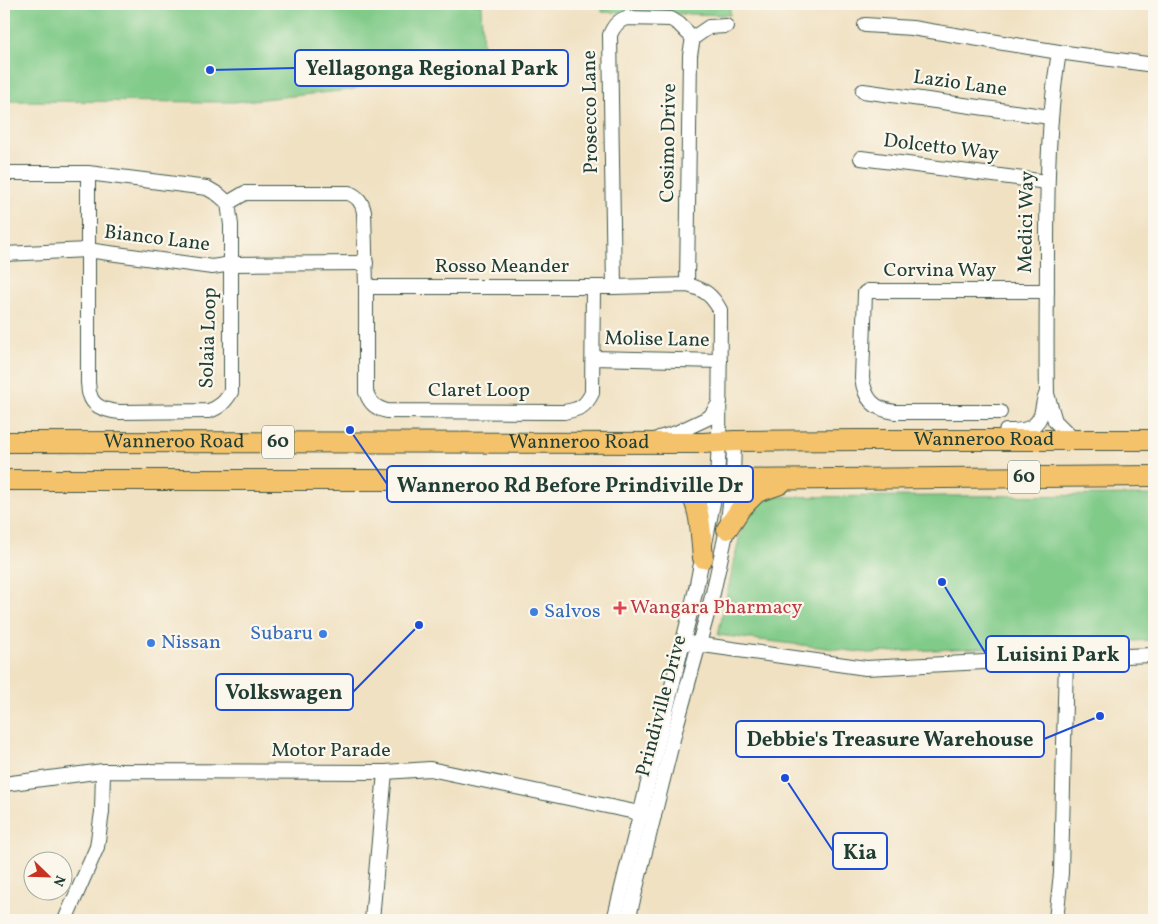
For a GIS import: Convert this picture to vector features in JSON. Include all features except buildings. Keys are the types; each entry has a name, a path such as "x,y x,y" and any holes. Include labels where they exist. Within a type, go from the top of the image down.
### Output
{"highway":[{"name":"Wanneroo Road","path":"4,442 645,443 1154,440"},
{"name":"Wanneroo Road","path":"4,480 725,480 1154,476"},
{"path":"727,529 741,508 757,492 799,479"},
{"path":"678,480 692,496 694,502 703,558"}],"street":[{"name":"Prosecco Lane","path":"614,287 610,35 612,28 620,20 626,18 671,19 693,38"},
{"path":"693,38 709,27 726,26"},
{"path":"865,26 912,28 1059,52 1154,65"},
{"name":"Cosimo Drive","path":"688,285 690,55 693,38"},
{"name":"Medici Way","path":"1059,52 1050,116 1047,182 1047,394 1055,421 1074,440"},
{"name":"Lazio Lane","path":"863,91 1050,116"},
{"name":"Dolcetto Way","path":"861,158 1047,182"},
{"path":"4,174 88,172 207,188 228,203 245,193 349,193 358,198 363,204 366,287"},
{"name":"Solaia Loop","path":"88,172 88,383 90,397 98,406 108,410 120,412 209,411 219,407 231,392 231,225 228,203"},
{"name":"Bianco Lane","path":"4,254 88,250 212,267 231,264 366,263"},
{"name":"Rosso Meander","path":"366,287 614,287 688,285 699,288 708,294 720,310 720,402 727,442"},
{"name":"Claret Loop","path":"366,287 366,392 369,400 380,409 387,411 487,412 564,412 575,410 588,402 592,393 593,287"},
{"name":"Corvina Way","path":"1000,412 895,412 880,409 874,404 864,392 862,378 865,293 868,291 1047,291"},
{"name":"Molise Lane","path":"593,358 720,361"},
{"name":"Medici Way","path":"987,440 999,431 1028,429 1037,422 1047,394"},
{"path":"645,443 710,417 720,402"},
{"name":"Prindiville Drive","path":"614,920 699,645 713,593 727,529 725,480 727,442"},
{"name":"Prindiville Drive","path":"628,920 647,814 684,642 703,558 725,480"},
{"path":"684,642 866,668 1154,655"},
{"path":"1056,920 1061,873 1066,658"},
{"name":"Motor Parade","path":"4,784 103,771 385,772 430,769 647,814"},
{"path":"65,920 97,847 102,812 103,771"},
{"path":"372,920 385,772"}],"green space":[{"path":"4,4 481,4 483,50 350,90 234,102 4,101"},
{"path":"602,4 730,4 730,15 602,12"},
{"path":"1154,495 1154,640 868,653 718,635 741,530 739,497"}],"place":[{"name":"Yellagonga Regional Park","path":"210,70"},
{"name":"Wanneroo Rd Before Prindiville Dr","path":"350,430"},
{"name":"Luisini Park","path":"942,582"},
{"name":"Wangara Pharmacy","path":"620,608"},
{"name":"Salvos","path":"534,612"},
{"name":"Volkswagen","path":"419,625"},
{"name":"Subaru","path":"323,634"},
{"name":"Nissan","path":"151,643"},
{"name":"Debbie's Treasure Warehouse","path":"1100,716"},
{"name":"Kia","path":"785,778"}]}
